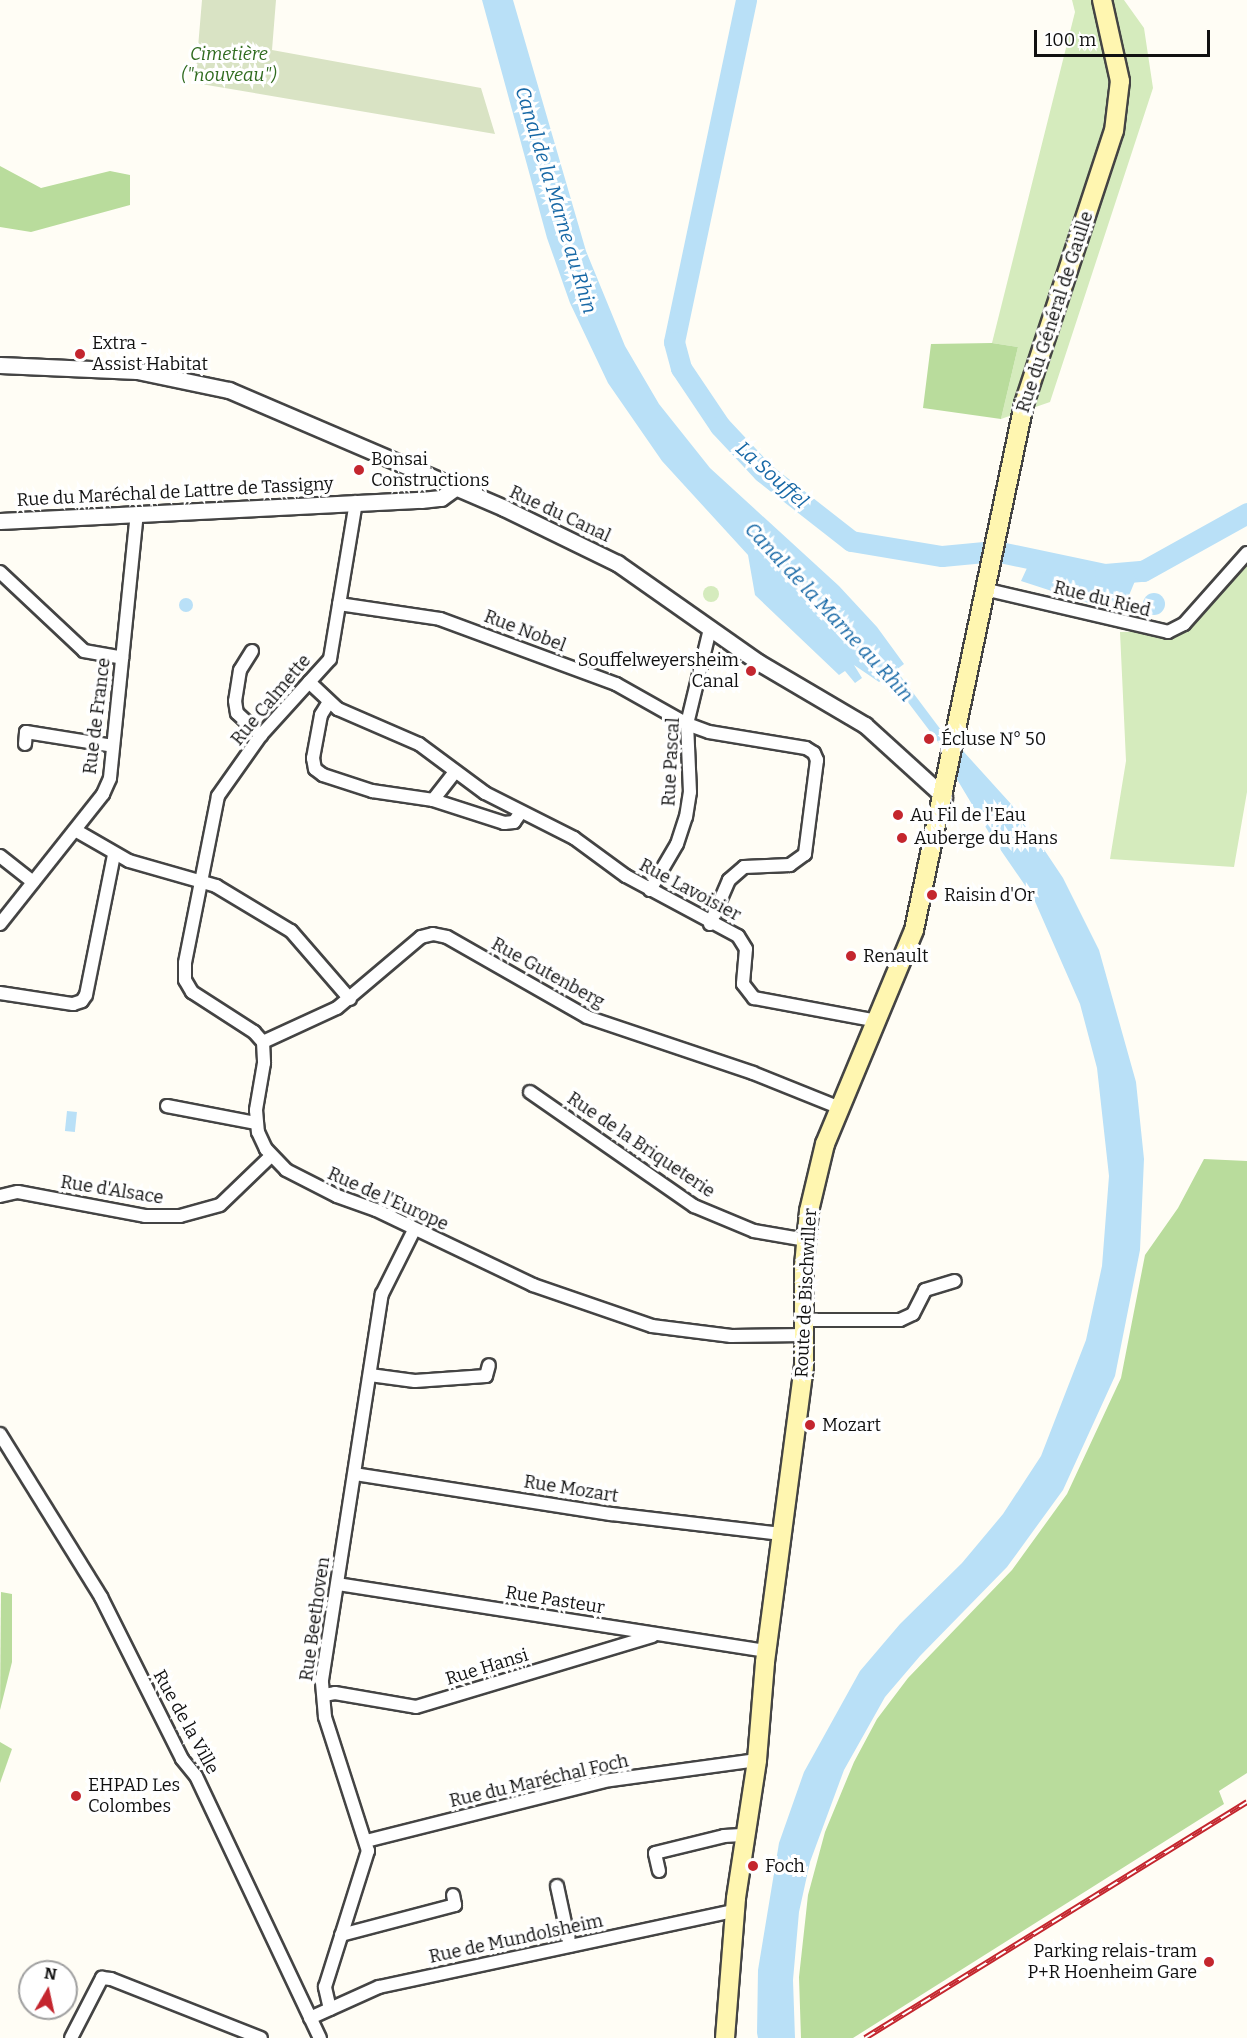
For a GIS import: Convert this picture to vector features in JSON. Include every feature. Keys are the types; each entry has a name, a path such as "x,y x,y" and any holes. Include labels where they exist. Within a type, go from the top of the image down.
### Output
{"main road":[{"name":"Rue du Général de Gaulle","path":"949,771 1032,372 1117,117 1119,69 1102,0"},
{"name":"Route de Bischwiller","path":"726,2038 735,1911 757,1760 766,1652 804,1367 806,1240 814,1181 840,1108 914,930 949,771"}],"street":[{"name":"Rue du Canal","path":"0,365 137,372 229,390 456,487 617,562 710,629 865,725 944,797"},
{"name":"Rue du Maréchal de Lattre de Tassigny","path":"0,521 441,498 456,487"},
{"name":"Rue Calmette","path":"203,880 218,796 261,735 330,659 356,502"},
{"name":"Rue de France","path":"0,924 75,830 102,794 110,778 137,513"},
{"name":"Rue du Ried","path":"988,590 1168,632 1184,624 1247,553"},
{"path":"0,572 84,651 122,658"},
{"name":"Rue Nobel","path":"339,604 440,620 616,684 687,724 709,732 806,748 817,760 805,854 790,865 748,866 732,875 710,924"},
{"name":"Rue Pascal","path":"650,890 677,844 686,817 690,792 687,724 710,629"},
{"path":"252,651 240,670 235,701 237,713 261,735"},
{"name":"Rue Lavoisier","path":"309,682 328,702 419,744 454,773 521,812 574,838 650,890 710,924 738,936 744,944 743,984 754,998 878,1021"},
{"path":"328,702 321,715 315,769 323,775 372,791 433,800 504,823 514,822 521,812"},
{"path":"25,744 26,732 113,747"},
{"path":"433,800 454,773"},
{"path":"75,830 114,855 203,880 291,931 350,999"},
{"path":"0,993 73,1004 82,1001 86,995 114,855"},
{"path":"0,856 33,882"},
{"path":"167,1106 256,1124 265,1055 263,1042 254,1032 207,1004 185,980 185,963 203,880"},
{"name":"Rue Gutenberg","path":"263,1042 350,999 421,937 447,937 587,1017 753,1073 840,1108"},
{"name":"Rue de la Briqueterie","path":"530,1092 694,1206 754,1231 806,1240"},
{"name":"Rue de l'Europe","path":"256,1124 271,1156 308,1183 533,1285 652,1326 731,1335 900,1320 913,1314 925,1290 955,1281"},
{"name":"Rue d'Alsace","path":"0,1196 18,1192 145,1216 180,1216 220,1204 271,1156"},
{"name":"Rue Beethoven","path":"330,2008 325,1987 368,1851 325,1717 322,1680 356,1474 382,1294 414,1230"},
{"path":"370,1375 415,1381 486,1376 489,1365"},
{"name":"Rue de la Ville","path":"0,1434 101,1597 182,1759 196,1776 294,1976 309,2018 320,2038"},
{"name":"Rue Mozart","path":"356,1474 611,1514 782,1534"},
{"name":"Rue Pasteur","path":"338,1584 766,1652"},
{"name":"Rue Hansi","path":"324,1695 335,1693 416,1707 658,1634"},
{"name":"Rue du Maréchal Foch","path":"366,1841 604,1781 757,1760"},
{"path":"659,1871 655,1853 724,1836 746,1835"},
{"path":"557,1886 570,1946"},
{"path":"341,1935 455,1905 453,1895"},
{"name":"Rue de Mundolsheim","path":"309,2018 379,1987 735,1911"},
{"path":"71,2038 102,1978 111,1978 261,2038"}],"green space":[{"name":"Cimetière (\"nouveau\")","path":"202,0 276,0 272,50 481,88 495,134 195,83"},
{"path":"1072,0 1124,0 1144,28 1153,88 1050,402 1001,419 1018,347 992,343 1075,12"},
{"path":"0,166 41,188 110,171 130,175 130,205 31,232 0,227"},
{"path":"992,343 1018,347 1001,419 923,408 931,344"},
{"path":"1247,564 1247,792 1234,867 1110,859 1126,761 1120,632 1187,631"},
{"path":"711,586 717,588 719,594 717,600 711,602 705,600 703,594 705,588"},
{"path":"1204,1159 1247,1161 1247,1773 1219,1791 1224,1804 853,2038 801,2038 799,1977 808,1895 825,1832 854,1762 877,1719 908,1678 1012,1570 1067,1494 1121,1378 1145,1255 1178,1208"},
{"path":"1,1592 12,1594 12,1662 0,1710"},
{"path":"0,1742 12,1749 0,1783"}],"water":[{"name":"Canal de la Marne au Rhin","path":"482,0 513,0 586,251 625,346 659,404 710,468 839,586 877,627 904,664 896,670 947,738 954,741 1011,804 1037,839 1063,878 1099,950 1136,1082 1144,1159 1140,1250 1115,1376 1063,1490 1007,1567 920,1656 885,1697 844,1770 810,1862 799,1912 793,1980 795,2038 758,2038 757,2033 758,1970 779,1843 804,1772 860,1671 900,1624 962,1563 1003,1514 1041,1456 1086,1340 1102,1266 1109,1176 1097,1068 1080,1004 1033,897 991,836 943,756 945,751 888,676 879,682 854,665 862,678 855,683 845,671 839,675 755,595 748,555 662,461 608,383 570,303 547,238"},
{"path":"1027,568 1107,583 1115,579 1135,581 1125,605 1120,609 1107,609 1021,581"},
{"path":"1154,593 1162,596 1165,604 1162,612 1154,615 1146,612 1143,604 1146,596"},
{"path":"186,598 191,600 193,605 191,610 186,612 181,610 179,605 181,600"},
{"path":"67,1111 77,1112 75,1132 65,1131"}],"waterway":[{"name":"La Souffel","path":"746,0 674,342 681,368 720,426 763,472 851,541 942,556 995,551 1105,574 1143,571 1247,513"}],"railway":[{"path":"865,2038 1247,1802"}],"place":[{"name":"Extra - Assist Habitat","path":"80,354"},
{"name":"Bonsai Constructions","path":"359,470"},
{"name":"Souffelweyersheim Canal","path":"751,671"},
{"name":"Écluse N° 50","path":"929,739"},
{"name":"Au Fil de l'Eau","path":"898,815"},
{"name":"Auberge du Hans","path":"902,838"},
{"name":"Raisin d'Or","path":"932,895"},
{"name":"Renault","path":"851,956"},
{"name":"Mozart","path":"810,1425"},
{"name":"EHPAD Les Colombes","path":"76,1796"},
{"name":"Foch","path":"753,1866"},
{"name":"Parking relais-tram P+R Hoenheim Gare","path":"1209,1962"}]}
